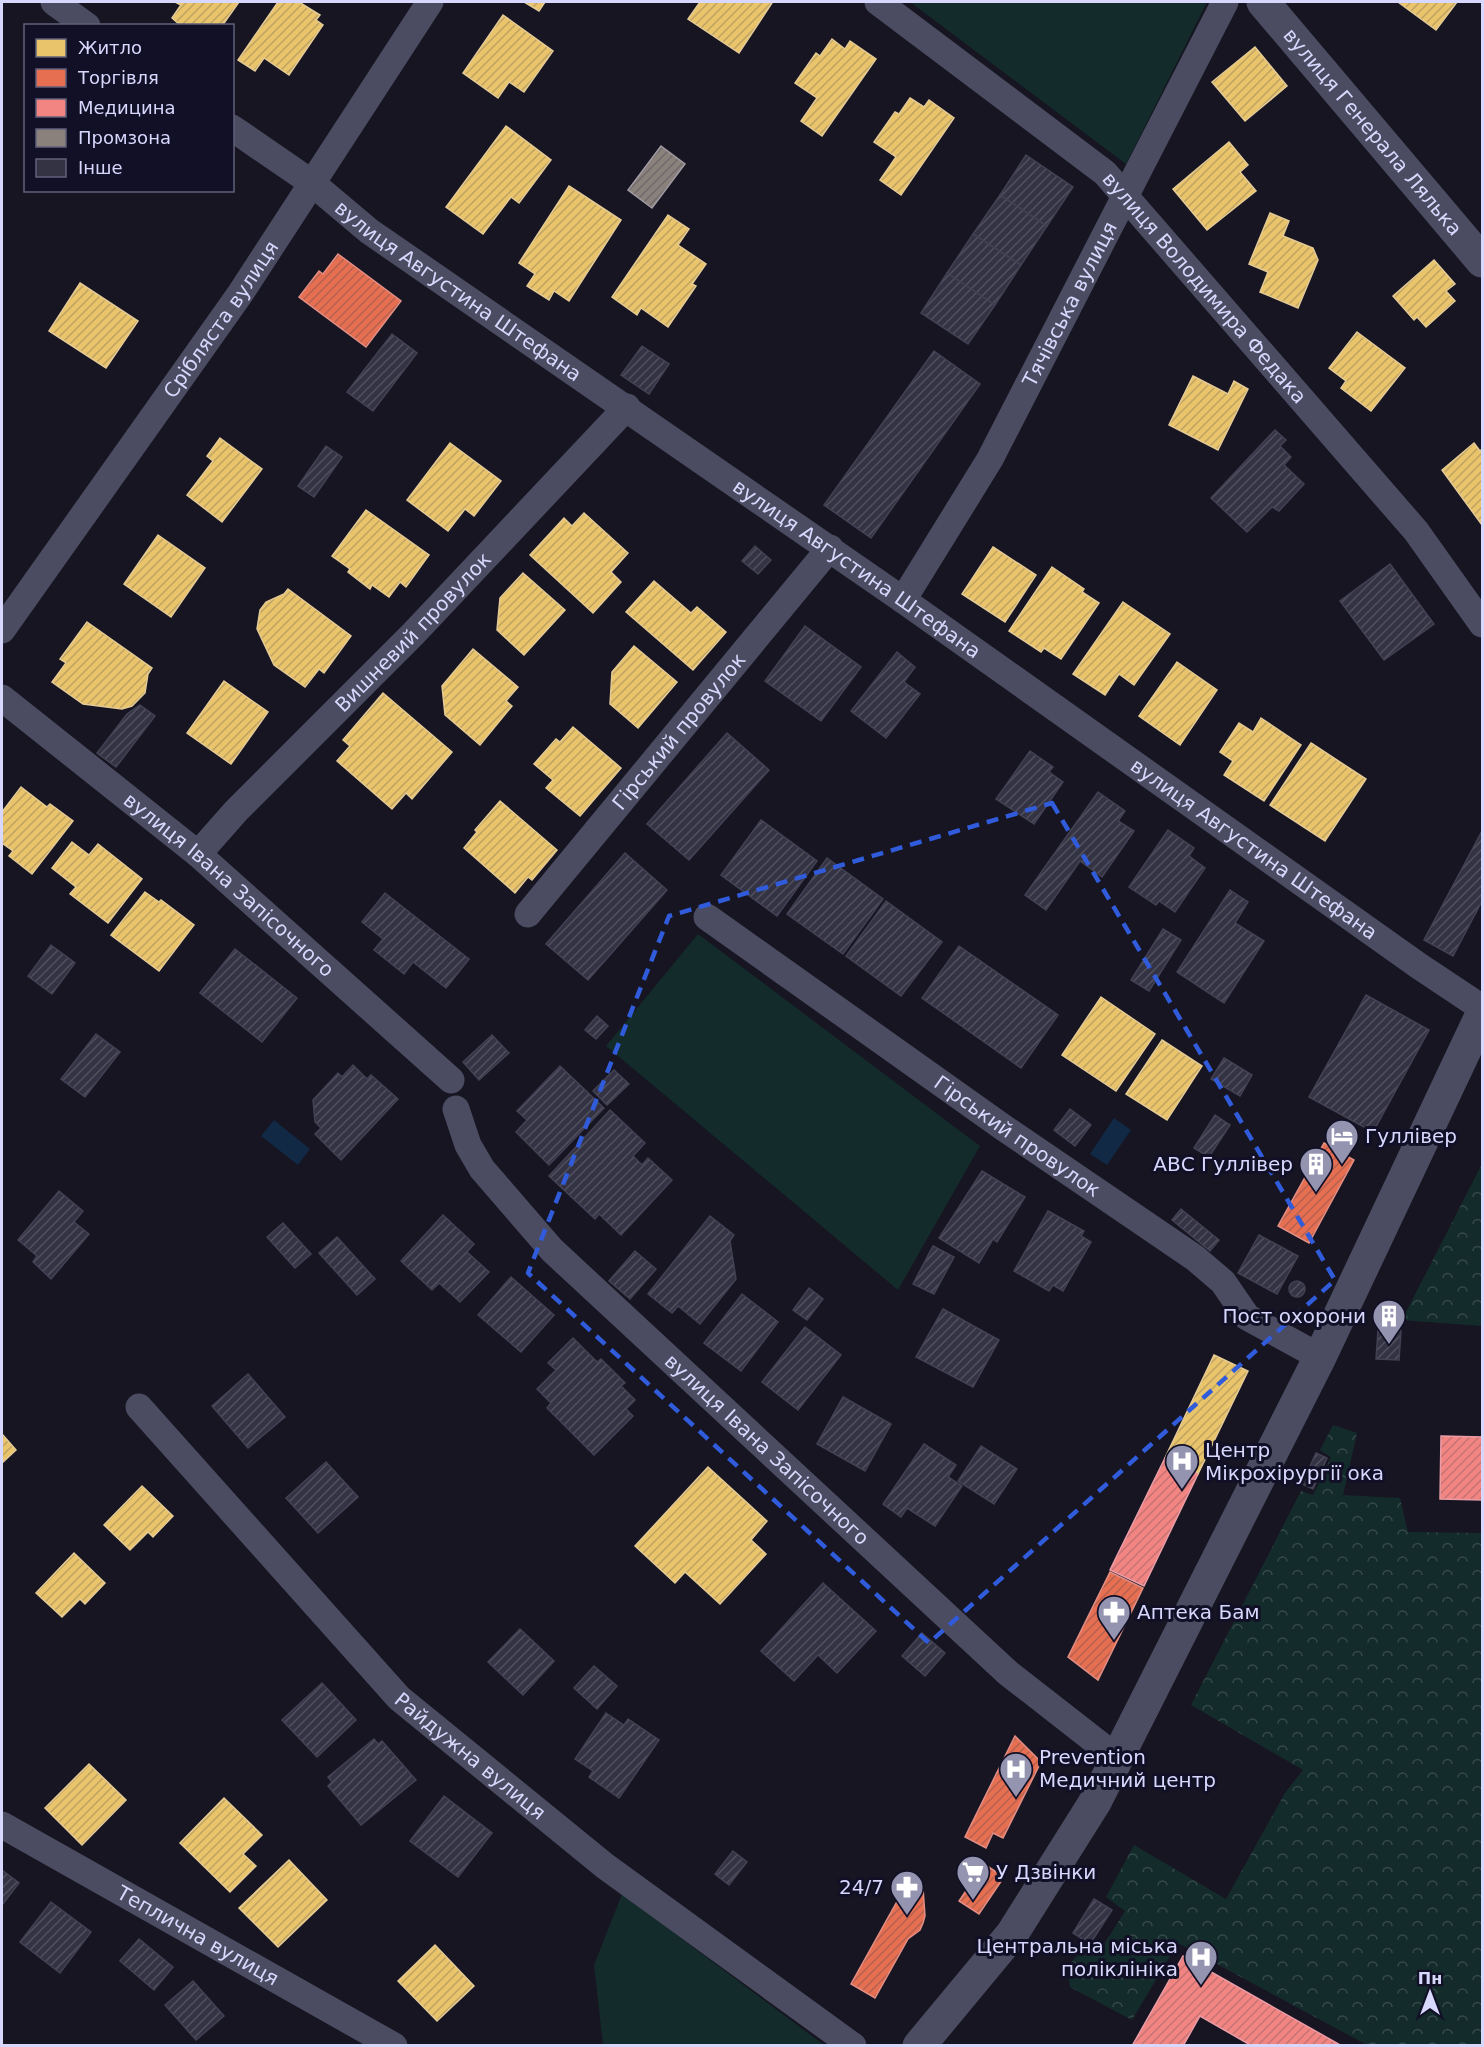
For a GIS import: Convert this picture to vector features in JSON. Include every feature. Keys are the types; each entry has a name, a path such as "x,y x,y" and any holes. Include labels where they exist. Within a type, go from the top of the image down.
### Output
{"street":[{"path":"54,2 84,24"},
{"name":"Срібляста вулиця","path":"2,630 154,411 240,294 430,2"},
{"name":"вулиця Володимира Федака","path":"878,2 1105,173 1416,531 1482,624"},
{"name":"Тячівська вулиця","path":"903,600 990,459 1225,2"},
{"name":"вулиця Генерала Лялька","path":"1263,2 1482,261"},
{"name":"вулиця Августина Штефана","path":"234,129 312,183 369,231 830,548 1410,960 1482,1008"},
{"name":"Вишневий провулок","path":"198,854 236,811 413,634 627,407"},
{"name":"Гірський провулок","path":"528,914 830,548"},
{"name":"вулиця Івана Запісочного","path":"2,698 198,854 451,1080"},
{"name":"Гірський провулок","path":"707,917 1004,1128 1195,1258 1223,1281 1247,1317 1320,1357"},
{"path":"919,2046 1012,1934 1095,1802 1320,1357 1482,1014"},
{"name":"вулиця Івана Запісочного","path":"456,1109 468,1145 482,1169 552,1250 1008,1673 1117,1758"},
{"name":"Райдужна вулиця","path":"139,1407 399,1698 605,1866 853,2046"},
{"name":"Теплична вулиця","path":"2,1825 394,2046"}],"highlighted area":[{"path":"1052,803 1335,1280 929,1643 528,1273 669,916"}],"green space":[{"path":"910,2 1207,2 1126,164"},
{"path":"698,934 980,1146 898,1290 606,1046"},
{"path":"1482,1164 1482,1326 1402,1320"},
{"path":"1333,1425 1357,1433 1343,1495 1400,1498 1408,1532 1482,1533 1482,2045 1367,2045 1178,1943 1132,2020 1070,1987 1067,1967 1082,1950 1098,1954 1125,1911 1106,1897 1134,1845 1226,1899 1285,1793 1303,1770 1191,1705 1301,1491 1313,1495 1331,1457 1320,1450"},
{"path":"622,1894 824,2045 603,2045 594,1965"}],"water":[{"path":"1114,1118 1131,1130 1107,1165 1090,1154"},
{"path":"274,1120 310,1149 298,1165 261,1136"}],"building: Житло":[{"path":"175,2 239,2 223,24 179,24 172,18 181,5"},
{"path":"278,2 299,2 320,15 316,20 323,25 289,75 264,58 255,71 238,60"},
{"path":"524,2 545,2 539,11"},
{"path":"700,2 772,3 739,53 688,19"},
{"path":"1398,2 1457,2 1436,30"},
{"path":"503,15 553,51 524,92 509,82 498,98 463,73"},
{"path":"832,39 845,49 850,41 876,59 822,136 801,121 817,98 795,83 816,53 820,56"},
{"path":"1255,47 1287,86 1245,121 1212,82"},
{"path":"910,98 924,107 929,100 954,118 901,195 880,180 896,157 874,142 895,112 899,114"},
{"path":"506,126 551,160 519,203 511,197 483,234 446,207"},
{"path":"1229,142 1248,165 1240,172 1256,191 1207,230 1173,189"},
{"path":"569,186 621,220 569,301 554,291 549,300 527,286 535,274 519,263"},
{"path":"1270,213 1289,221 1283,236 1313,248 1318,260 1298,308 1260,292 1268,272 1249,264"},
{"path":"668,215 689,229 678,245 706,264 692,284 696,286 668,327 641,308 637,315 612,297"},
{"path":"1434,260 1455,284 1446,291 1455,301 1426,327 1417,317 1414,320 1393,296"},
{"path":"80,283 138,321 106,368 49,331"},
{"path":"1357,332 1405,368 1371,411 1341,388 1346,381 1329,368"},
{"path":"1193,376 1228,394 1234,381 1248,389 1218,450 1169,425"},
{"path":"220,438 262,469 222,522 187,495 213,461 207,456"},
{"path":"450,443 501,481 474,516 465,509 448,531 407,500"},
{"path":"1474,443 1480,451 1482,449 1482,525 1442,470"},
{"path":"366,510 429,555 406,587 400,582 389,597 372,585 370,589 348,572 350,569 332,556"},
{"path":"584,513 628,553 611,572 621,582 593,613 530,555 564,518 572,526"},
{"path":"158,535 205,568 171,617 124,584"},
{"path":"993,547 1036,575 1005,622 962,594"},
{"path":"1052,567 1084,589 1082,592 1099,603 1061,659 1044,648 1041,652 1009,631"},
{"path":"523,573 565,610 524,655 497,630 500,598"},
{"path":"654,581 691,613 697,607 726,632 693,670 626,612"},
{"path":"288,589 351,636 324,673 319,669 305,687 274,665 257,629 260,610 266,602 284,594"},
{"path":"1123,602 1170,634 1134,685 1119,674 1105,695 1073,674"},
{"path":"87,622 152,668 148,674 145,693 132,706 122,709 83,704 52,682 66,663 60,659"},
{"path":"634,646 677,682 638,728 610,704 612,672"},
{"path":"473,649 518,687 506,701 512,706 480,745 445,715 442,686"},
{"path":"1177,662 1217,690 1180,745 1139,716"},
{"path":"224,681 268,712 231,764 187,733"},
{"path":"383,693 452,752 412,799 406,793 392,809 337,761 350,746 343,740"},
{"path":"1261,718 1301,745 1264,801 1224,775 1233,761 1220,752 1239,723 1253,732"},
{"path":"573,727 621,768 580,816 546,788 553,780 534,764 556,739 560,742"},
{"path":"1311,743 1366,779 1325,841 1270,805"},
{"path":"21,787 47,807 50,804 73,821 32,874 9,856 13,851 2,843 2,812"},
{"path":"500,801 557,850 532,880 528,877 515,893 464,848 477,832 475,830"},
{"path":"72,842 89,855 98,844 142,879 108,923 70,894 76,887 52,868"},
{"path":"145,892 159,902 161,900 194,925 159,971 111,935"},
{"path":"1101,997 1155,1034 1116,1091 1062,1055"},
{"path":"1162,1040 1202,1066 1167,1120 1126,1094"},
{"path":"1214,1355 1248,1371 1198,1474 1165,1458"},
{"path":"2,1434 16,1450 2,1463"},
{"path":"708,1467 767,1521 751,1540 766,1554 720,1604 685,1572 675,1583 635,1546"},
{"path":"142,1486 173,1516 153,1537 148,1532 130,1550 104,1525"},
{"path":"74,1553 105,1583 85,1604 80,1599 62,1617 36,1593"},
{"path":"89,1764 126,1800 82,1845 45,1808"},
{"path":"224,1798 262,1835 243,1854 256,1866 230,1892 180,1843"},
{"path":"289,1860 327,1900 278,1947 239,1908"},
{"path":"435,1945 474,1986 437,2021 398,1981"}],"building: Торгівля":[{"path":"338,254 401,301 366,347 299,297 319,271 323,274"},
{"name":"АВС Гуллівер","path":"1324,1143 1354,1160 1309,1243 1278,1226"},
{"path":"1110,1572 1143,1588 1098,1680 1068,1657"},
{"path":"1015,1736 1041,1762 1003,1838 993,1833 986,1848 965,1837"},
{"path":"984,1864 1004,1877 979,1914 959,1901"},
{"path":"909,1880 923,1888 925,1916 923,1923 920,1930 908,1939 875,1998 851,1984"}],"building: Медицина":[{"path":"1441,1436 1482,1437 1482,1500 1440,1499"},
{"path":"1165,1458 1198,1474 1144,1586 1110,1570"},
{"name":"Центральна міська поліклініка","path":"1183,1956 1342,2046 1252,2046 1200,2016 1183,2046 1132,2046"}],"building: Промзона":[{"path":"661,146 685,164 652,208 628,190"}],"building: Інше":[{"path":"1026,155 1073,187 1047,226 1000,195"},
{"path":"1000,195 1047,226 1021,265 973,234"},
{"path":"973,234 1021,265 995,305 947,273"},
{"path":"947,273 995,305 968,344 921,313"},
{"path":"392,334 417,353 373,411 347,392"},
{"path":"642,346 669,364 649,394 621,375"},
{"path":"934,351 980,384 871,538 824,505"},
{"path":"1275,430 1286,440 1280,446 1291,457 1284,465 1304,484 1279,511 1272,507 1247,532 1211,498"},
{"path":"326,446 342,457 314,497 298,486"},
{"path":"755,546 771,560 758,574 742,561"},
{"path":"1390,564 1434,624 1384,660 1340,601"},
{"path":"805,626 861,667 821,721 765,681"},
{"path":"897,652 915,667 904,682 920,694 886,738 851,711"},
{"path":"140,705 155,716 116,767 97,753 127,714"},
{"path":"727,733 769,770 689,860 647,824"},
{"path":"1030,751 1053,767 1049,772 1063,782 1034,824 996,799"},
{"path":"1098,792 1125,811 1118,821 1134,831 1102,877 1080,861 1046,910 1025,895"},
{"path":"761,820 817,861 777,916 721,875"},
{"path":"1168,830 1194,848 1189,856 1205,868 1175,912 1159,901 1156,905 1129,887"},
{"path":"1482,831 1482,901 1453,956 1424,940"},
{"path":"625,853 667,890 588,980 546,944"},
{"path":"827,858 883,899 843,954 787,914"},
{"path":"1230,890 1248,902 1235,923 1264,941 1224,1003 1177,972"},
{"path":"385,893 469,959 446,988 413,962 404,974 374,950 383,939 362,922"},
{"path":"886,901 942,942 901,996 846,956"},
{"path":"1163,929 1181,940 1149,991 1131,980"},
{"path":"51,945 75,963 52,994 28,976"},
{"path":"959,946 1058,1015 1021,1068 922,998"},
{"path":"235,949 297,998 262,1042 200,993"},
{"path":"1366,995 1429,1030 1373,1132 1309,1097"},
{"path":"597,1016 608,1026 596,1039 585,1030"},
{"path":"96,1034 120,1052 85,1097 61,1079"},
{"path":"492,1035 509,1053 479,1080 463,1062"},
{"path":"1224,1058 1252,1075 1240,1096 1211,1079"},
{"path":"353,1065 367,1079 371,1075 398,1099 341,1160 315,1134 321,1128 315,1122 313,1100 338,1073 342,1077"},
{"path":"560,1066 604,1108 549,1165 516,1132 527,1120 517,1111"},
{"path":"614,1070 629,1084 607,1105 593,1091"},
{"path":"1070,1109 1091,1125 1075,1146 1054,1130"},
{"path":"610,1110 645,1143 633,1156 642,1165 648,1158 672,1180 621,1235 599,1214 595,1219 549,1176"},
{"path":"1215,1115 1230,1125 1209,1157 1194,1148"},
{"path":"982,1171 1025,1197 997,1242 993,1239 979,1263 939,1238"},
{"path":"59,1191 83,1211 74,1222 89,1234 51,1279 33,1262 37,1256 18,1240"},
{"path":"1181,1209 1219,1240 1210,1251 1172,1220"},
{"path":"1048,1211 1084,1231 1081,1236 1091,1242 1063,1291 1053,1285 1049,1291 1014,1271"},
{"path":"443,1215 474,1244 467,1252 489,1272 460,1302 439,1283 432,1290 401,1261"},
{"path":"710,1216 734,1235 730,1241 736,1279 700,1324 678,1306 672,1313 648,1294"},
{"path":"283,1223 311,1254 295,1268 267,1237"},
{"path":"1259,1235 1298,1256 1277,1294 1238,1273"},
{"path":"337,1237 375,1279 357,1295 319,1253"},
{"path":"933,1246 954,1257 934,1294 913,1284"},
{"path":"635,1251 656,1269 630,1299 609,1281"},
{"path":"511,1277 554,1315 521,1352 478,1315"},
{"path":"1297,1281 1305,1289 1297,1297 1289,1289"},
{"path":"809,1288 823,1299 807,1320 793,1310"},
{"path":"742,1294 778,1322 741,1371 704,1343"},
{"path":"943,1309 999,1340 973,1387 916,1357"},
{"path":"805,1327 841,1355 798,1410 762,1382"},
{"name":"Пост охорони","path":"1378,1330 1401,1331 1399,1360 1376,1359"},
{"path":"573,1338 597,1362 601,1359 625,1383 621,1386 635,1400 626,1409 633,1416 594,1455 547,1408 551,1403 537,1389 556,1370 548,1363"},
{"path":"248,1374 285,1417 248,1448 212,1406"},
{"path":"843,1397 891,1424 865,1471 817,1444"},
{"path":"924,1444 956,1465 948,1477 962,1486 935,1526 907,1508 901,1517 883,1504"},
{"path":"981,1446 1017,1469 994,1504 958,1481"},
{"path":"1316,1453 1327,1458 1313,1489 1302,1484"},
{"path":"326,1462 358,1497 318,1533 286,1498"},
{"path":"823,1583 876,1631 837,1673 818,1655 794,1681 761,1651"},
{"path":"520,1629 554,1661 523,1695 488,1662"},
{"path":"922,1633 945,1653 925,1676 902,1656"},
{"path":"594,1666 617,1686 597,1709 574,1688"},
{"path":"322,1683 356,1720 317,1757 282,1720"},
{"path":"606,1713 624,1725 628,1719 659,1740 619,1798 589,1777 593,1771 575,1759"},
{"path":"374,1739 378,1744 382,1741 416,1780 361,1825 328,1786 332,1782 328,1777"},
{"path":"444,1796 492,1833 458,1877 410,1841"},
{"path":"733,1851 747,1862 729,1885 715,1874"},
{"path":"2,1870 19,1883 2,1905"},
{"path":"1094,1899 1112,1910 1090,1944 1073,1933"},
{"path":"51,1902 91,1932 60,1973 20,1942"},
{"path":"139,1939 173,1967 154,1990 120,1961"},
{"path":"193,1981 224,2016 196,2040 165,2005"}],"place":[{"name":"Гуллівер","path":"1342,1165"},
{"name":"АВС Гуллівер","path":"1316,1193"},
{"name":"Пост охорони","path":"1389,1345"},
{"name":"Центр Мікрохірургії ока","path":"1182,1490"},
{"name":"Аптека Бам","path":"1114,1641"},
{"name":"Prevention Медичний центр","path":"1016,1798"},
{"name":"У Дзвінки","path":"973,1901"},
{"name":"24/7","path":"907,1916"},
{"name":"Центральна міська поліклініка","path":"1201,1986"}]}
